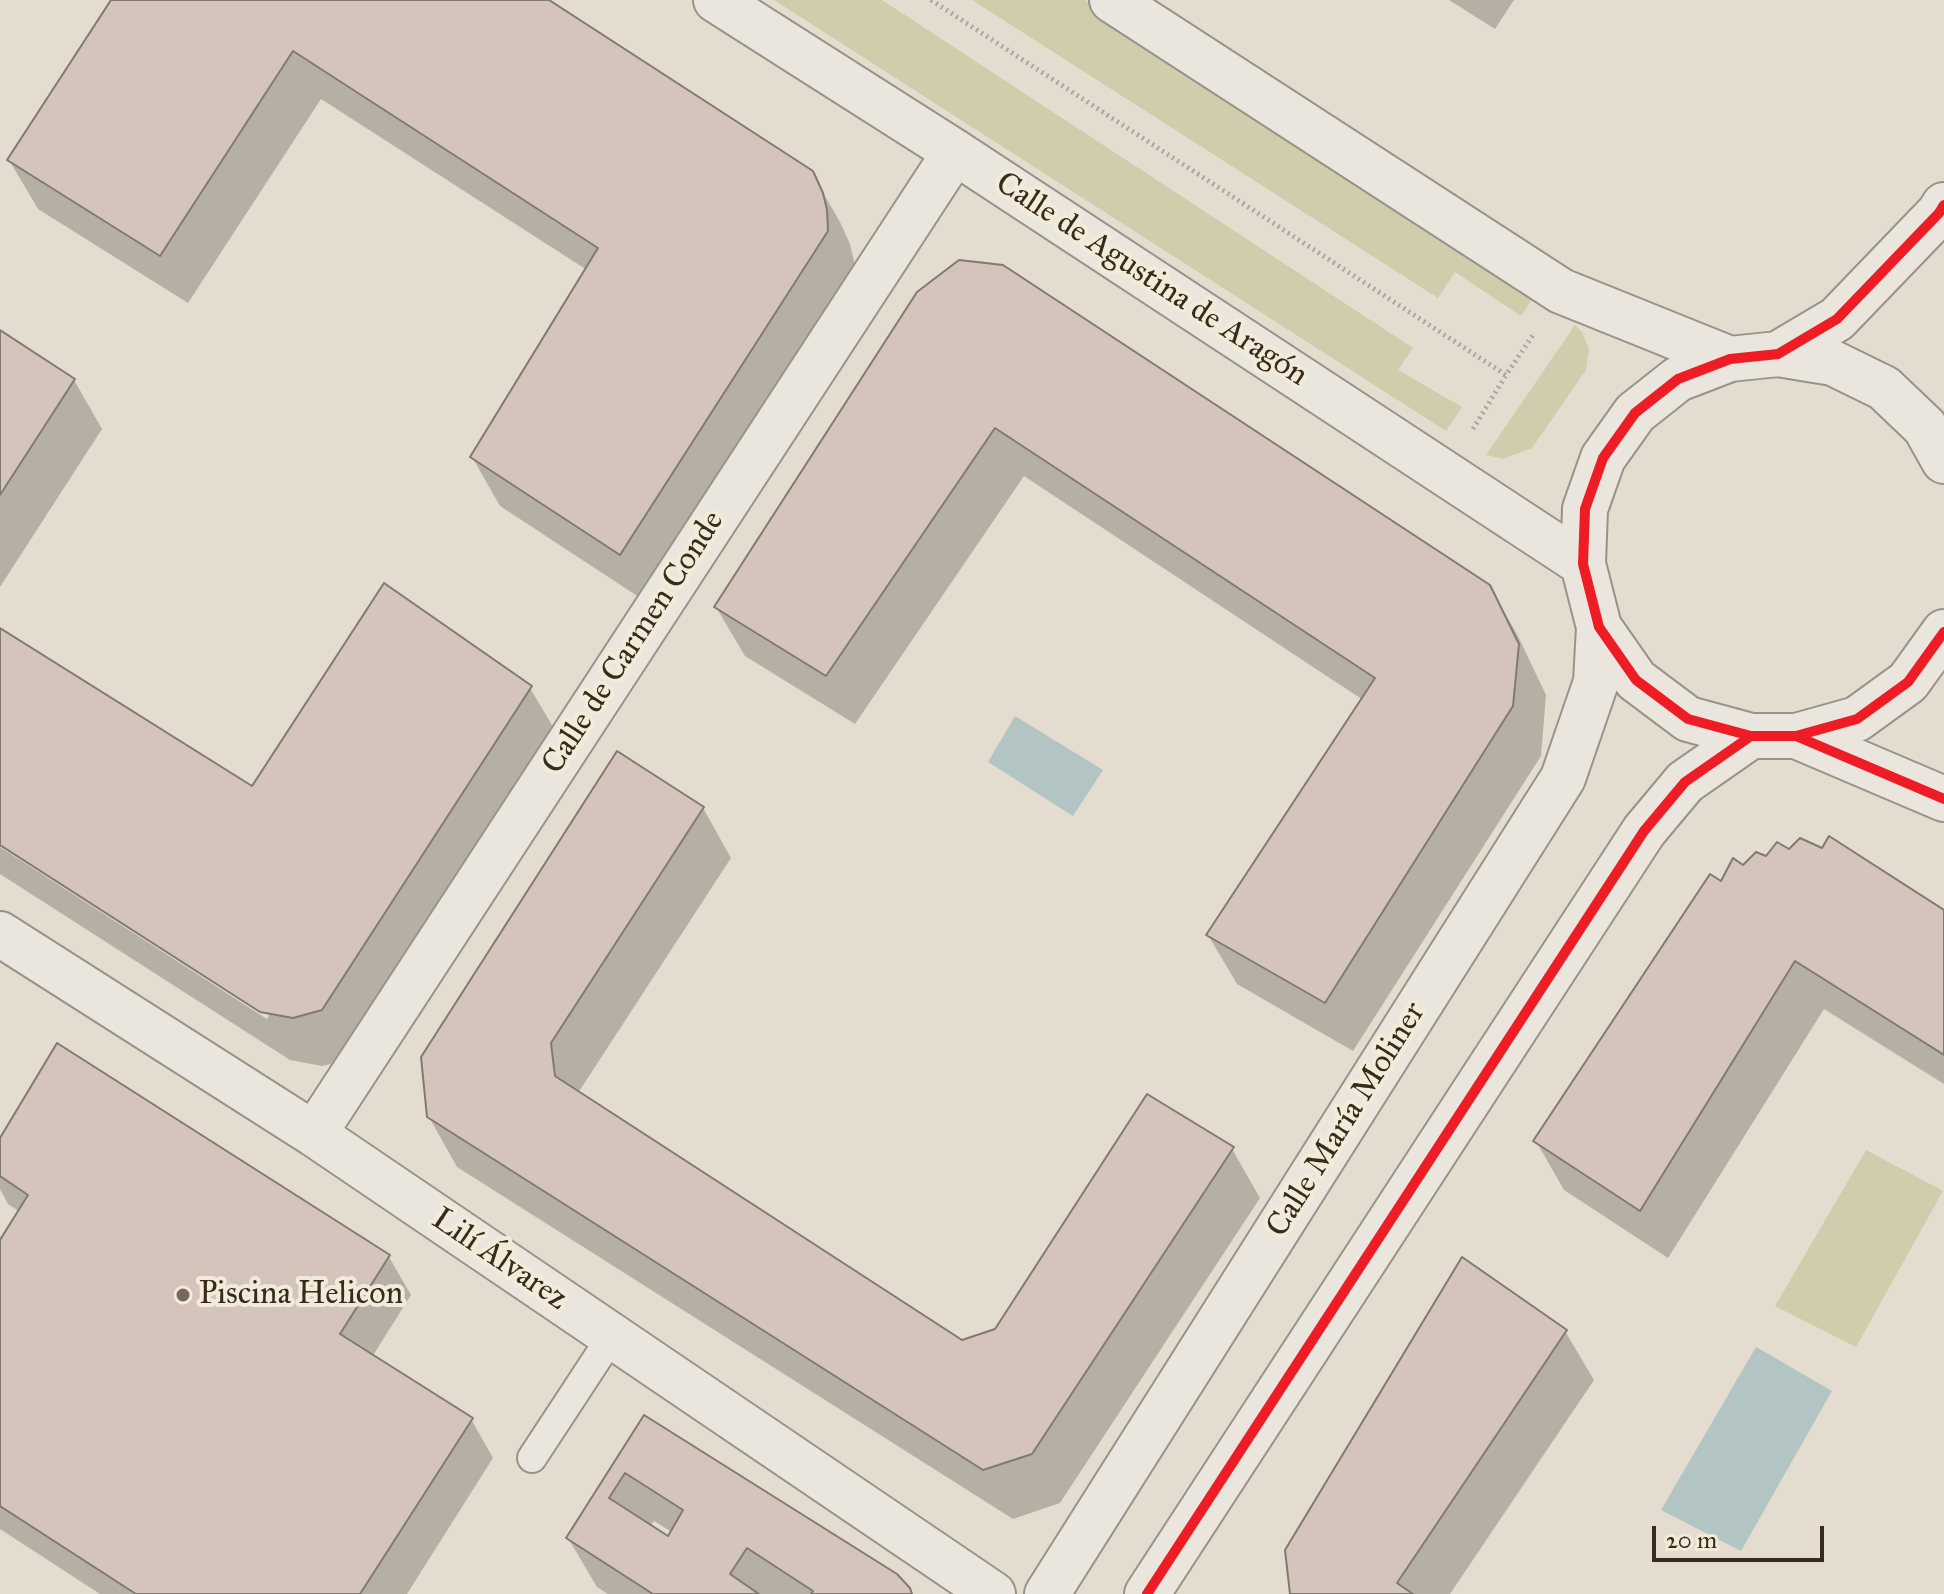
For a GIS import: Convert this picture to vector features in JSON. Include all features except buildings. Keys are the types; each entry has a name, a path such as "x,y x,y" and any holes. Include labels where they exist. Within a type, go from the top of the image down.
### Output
{"street":[{"name":"Calle de Agustina de Aragón","path":"716,0 955,152 1583,564"},
{"path":"1112,0 1561,291 1730,359"},
{"name":"Calle de Carmen Conde","path":"314,1134 955,152"},
{"path":"1778,354 1837,319 1944,205"},
{"path":"1944,461 1925,427 1884,388 1833,363 1778,354 1730,359 1678,379 1635,413 1603,458 1585,509 1583,564 1599,627 1636,680 1688,719 1751,736 1796,736 1857,719 1908,682 1944,632"},
{"name":"Calle María Moliner","path":"1047,1594 1563,778 1596,682 1599,627"},
{"path":"1147,1594 1644,831 1685,782 1751,736"},
{"path":"1796,736 1944,799"},
{"name":"Lilí Álvarez","path":"0,934 314,1134 993,1594"}],"lane":[{"path":"532,1458 612,1336"}],"path":[{"path":"931,0 1506,375"},
{"path":"1445,472 1561,291"}],"shaded area":[{"path":"774,0 882,0 1413,348 1398,370 1462,407 1446,431"},
{"path":"972,0 1085,0 1537,293 1521,316 1455,272 1438,298"},
{"path":"1575,325 1582,332 1589,349 1586,370 1532,448 1502,459 1486,455"},
{"path":"1015,716 1103,770 1073,816 988,762"},
{"path":"1866,1150 1943,1191 1856,1347 1775,1306"},
{"path":"1756,1347 1832,1391 1741,1551 1661,1510"}],"transit line":[{"path":"1944,205 1837,319 1778,354 1730,359 1678,379 1635,413 1603,458 1585,509 1583,564 1599,627 1636,680 1688,719 1751,736 1796,736 1857,719 1908,682 1944,632"},
{"path":"1147,1594 1644,831 1685,782 1751,736"},
{"path":"1765,736 1796,736 1944,799"}],"place":[{"name":"Piscina Helicon","path":"183,1295"}]}
